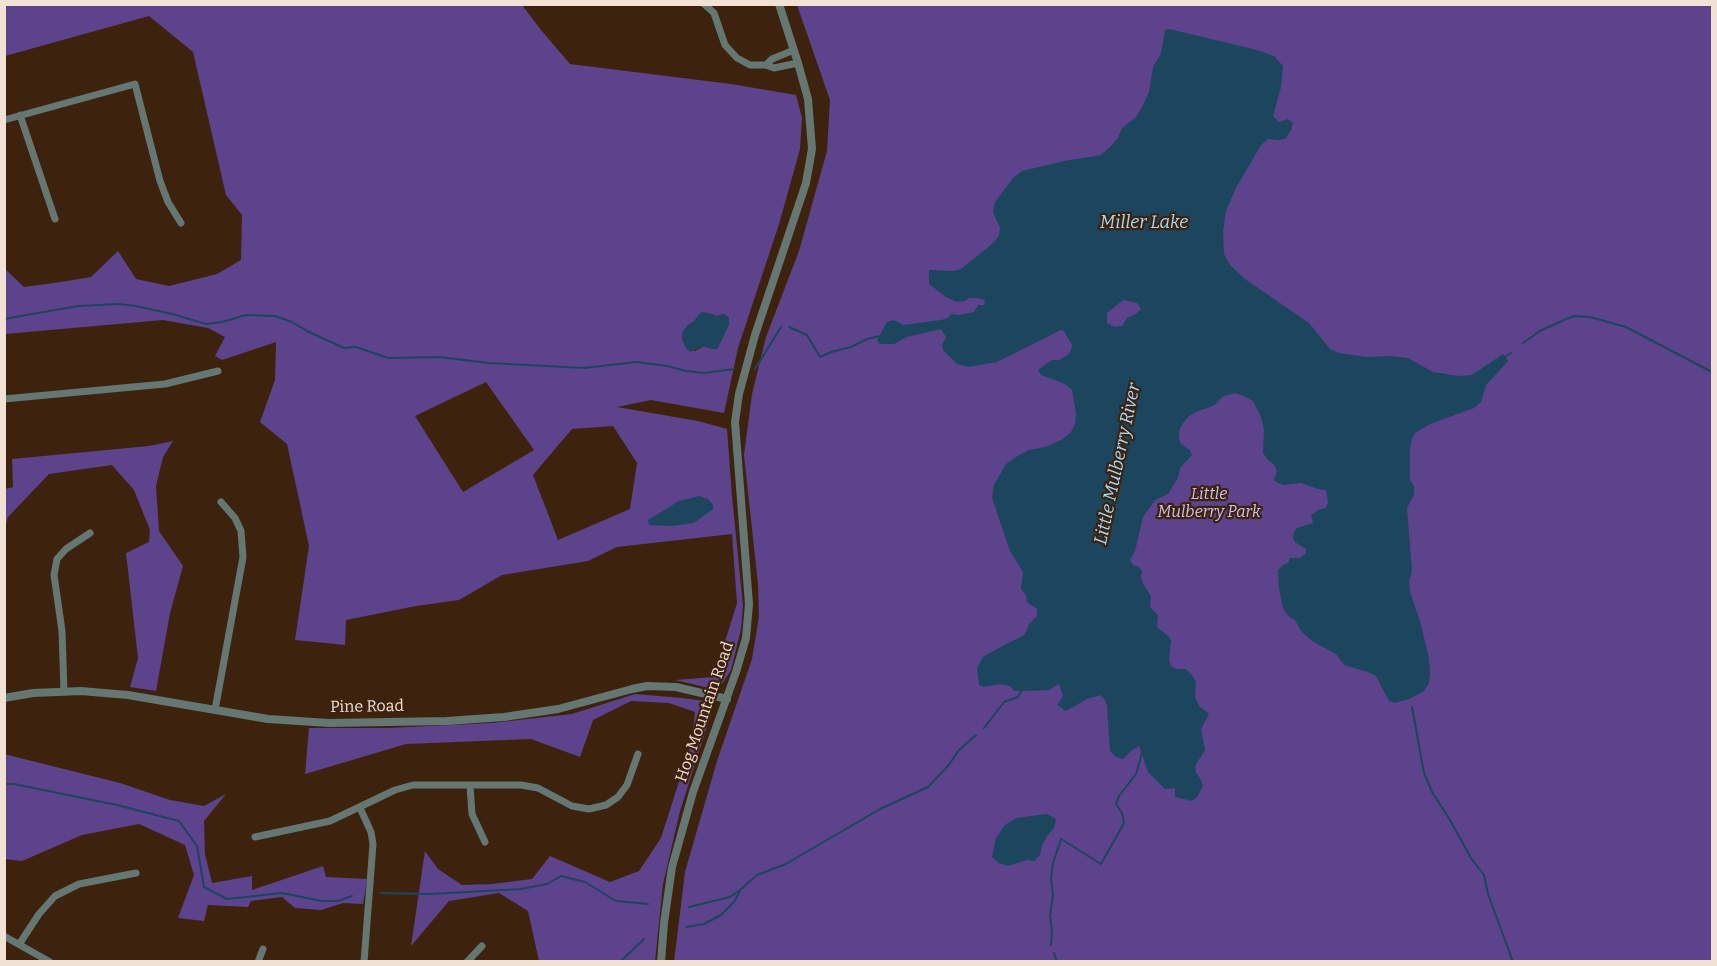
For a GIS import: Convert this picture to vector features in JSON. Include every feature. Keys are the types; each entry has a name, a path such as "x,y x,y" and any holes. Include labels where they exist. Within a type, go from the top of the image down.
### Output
{"street":[{"path":"704,4 714,13 725,45 737,58 750,65 766,65 774,68 798,63"},
{"name":"Hog Mountain Road","path":"661,962 672,867 693,792 727,699 746,638 749,604 735,422 742,379 802,193 812,149 808,99 779,4"},
{"path":"766,65 772,59 794,50"},
{"path":"4,120 135,84 160,181 168,202 181,223"},
{"path":"20,116 55,219"},
{"path":"4,399 165,384 218,371"},
{"path":"215,710 243,557 241,531 235,518 220,502"},
{"path":"64,692 62,632 54,575 57,560 66,549 90,533"},
{"name":"Pine Road","path":"4,698 33,693 81,691 128,695 268,719 329,723 447,721 504,717 558,709 647,686 676,687 727,699"},
{"path":"255,837 330,820 395,790 413,785 521,785 538,788 572,806 589,809 606,805 618,797 627,785 638,754"},
{"path":"470,786 472,814 485,842"},
{"path":"360,808 374,844 364,962"},
{"path":"20,943 39,914 55,896 79,884 136,873"},
{"path":"4,936 50,962"},
{"path":"467,962 482,946"},
{"path":"258,962 263,949"}],"green space":[{"path":"4,5 522,5 570,64 731,84 796,95 802,118 800,149 779,224 738,348 724,413 651,400 617,407 698,421 727,429 743,606 741,629 731,670 720,687 709,688 675,680 714,677 737,603 732,534 617,547 588,561 502,575 459,600 346,620 345,645 295,640 309,546 287,444 260,422 275,380 276,342 222,360 215,356 225,337 208,328 163,320 5,334 5,269 24,287 61,282 91,277 118,251 136,279 169,286 217,274 241,260 242,215 226,195 193,52 149,16 5,56","holes":["707,313 717,316 724,314 729,318 729,324 717,349 704,346 695,351 687,349 682,338 687,326","486,382 534,450 463,492 415,416","613,426 637,463 630,509 558,540 533,475 572,429"]},
{"name":"Little Mulberry Park","path":"797,5 1712,5 1712,961 674,962 685,872 717,761 752,659 759,617 758,584 744,455 752,394 766,337 799,251 827,151 830,100"},
{"path":"173,441 163,457 156,486 159,531 183,566 170,613 156,691 130,687 138,658 126,553 149,542 150,530 134,490 112,465 49,474 8,517 5,527 5,489 13,487 12,459 149,446"},
{"path":"635,694 705,701 711,714 680,811 663,884 655,961 539,961 528,911 499,893 449,901 411,946 425,851 438,869 462,885 532,879 550,856 610,882 639,871 661,838 692,741 695,712 669,703 631,701 593,720 580,757 531,739 406,744 305,774 309,728 388,728 492,723 572,714"},
{"path":"4,754 120,783 170,800 204,806 226,794 204,821 205,854 212,883 252,876 252,890 323,866 326,877 367,879 363,904 343,903 321,910 295,908 282,897 251,901 248,907 208,905 204,921 178,918 194,875 185,845 139,824 82,835 22,861 5,859"}],"water":[{"name":"Miller Lake","path":"1169,29 1253,49 1274,56 1283,66 1281,87 1273,116 1279,122 1288,119 1293,123 1285,139 1268,139 1261,145 1236,188 1226,211 1223,232 1224,254 1230,265 1245,279 1309,323 1330,349 1339,353 1367,357 1408,358 1433,372 1459,376 1472,375 1503,354 1508,361 1486,385 1481,402 1474,408 1430,424 1415,433 1412,439 1410,480 1414,486 1414,495 1407,508 1412,571 1409,581 1429,658 1430,672 1429,683 1424,691 1395,703 1389,701 1376,676 1344,665 1336,654 1312,641 1301,631 1295,620 1288,616 1283,608 1278,570 1288,563 1290,558 1300,558 1306,553 1306,549 1295,542 1294,532 1297,528 1313,523 1311,515 1326,508 1328,502 1326,490 1301,483 1284,485 1274,480 1277,471 1263,453 1264,430 1261,417 1253,401 1244,396 1235,393 1222,397 1215,405 1196,412 1183,423 1179,431 1179,439 1192,455 1180,468 1178,478 1168,494 1155,500 1143,517 1135,551 1130,560 1142,571 1143,584 1151,596 1150,607 1158,615 1157,627 1171,640 1169,660 1171,666 1186,669 1192,675 1196,682 1195,697 1199,706 1209,714 1201,729 1205,750 1195,766 1203,786 1192,801 1175,797 1175,788 1165,789 1148,772 1139,746 1123,759 1116,757 1110,751 1107,706 1100,695 1087,699 1066,711 1057,705 1063,696 1059,684 1049,690 1022,691 1014,691 1010,686 1000,684 983,687 979,685 977,668 983,657 1025,634 1029,624 1037,616 1037,609 1027,602 1026,595 1021,589 1023,572 1010,551 992,498 994,485 1006,464 1029,450 1045,447 1063,439 1071,432 1075,424 1076,413 1072,390 1065,384 1041,375 1038,370 1052,360 1059,360 1068,355 1072,345 1064,331 1061,330 997,362 969,367 957,364 943,350 942,345 946,337 941,329 907,337 894,344 880,344 877,340 887,322 894,320 903,325 941,320 948,318 950,314 974,312 978,305 984,305 985,300 978,298 957,302 946,297 929,284 929,270 961,269 991,245 999,236 1000,228 993,212 995,202 1013,178 1022,171 1101,155 1110,147 1118,138 1122,128 1136,117 1142,107 1149,92 1153,67 1161,53 1165,30","holes":["1123,300 1137,303 1141,309 1127,318 1122,326 1114,327 1107,323 1107,313"]},
{"path":"703,312 717,316 724,314 729,318 729,324 717,349 704,346 690,352 684,344 682,333"},
{"path":"699,496 708,499 713,509 694,523 672,526 649,525 648,520 679,501"},
{"path":"1047,814 1056,819 1054,828 1047,836 1040,855 1034,861 1027,860 1008,866 992,857 996,838 1005,825 1016,818"}],"waterway":[{"path":"4,319 78,306 119,304 172,314 206,324 246,315 275,316 344,348 356,347 388,358 439,357 489,363 584,368 636,362 704,373 734,369"},
{"path":"1523,343 1540,331 1574,316 1590,317 1626,327 1712,372"},
{"path":"755,369 781,327"},
{"path":"789,327 807,335 820,357 880,336"},
{"path":"1504,358 1511,353"},
{"path":"984,728 1004,702 1018,697 1022,690"},
{"path":"1412,707 1424,773 1432,792 1471,858 1484,875 1488,894 1513,962"},
{"path":"689,907 730,897 757,875 786,864 880,809 928,787 948,766 959,750 976,735"},
{"name":"Little Mulberry River","path":"1051,945 1050,915 1053,895 1051,879 1053,863 1061,839 1101,864 1124,823 1122,813 1116,804 1119,796 1136,774 1142,753"},
{"path":"4,784 14,784 117,805 179,821 197,846 204,887 227,899 282,893 322,901 338,901 352,896"},
{"path":"381,893 430,894 521,889 547,884 561,876 585,882 616,901 648,904"},
{"path":"686,927 704,924 721,915 734,902 740,891"},
{"path":"620,962 644,939"},
{"name":"Little Mulberry River","path":"1054,953 1057,962"}]}
